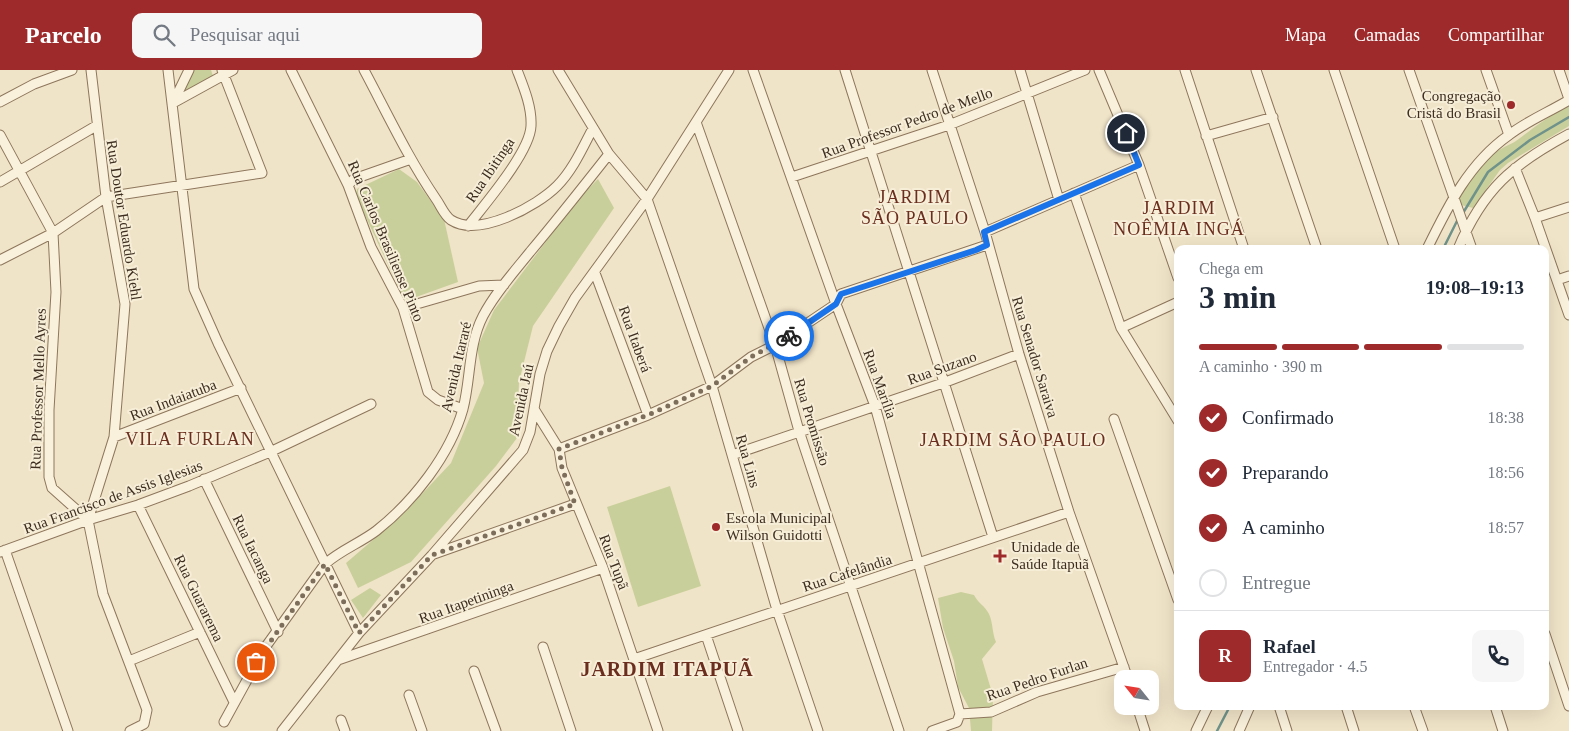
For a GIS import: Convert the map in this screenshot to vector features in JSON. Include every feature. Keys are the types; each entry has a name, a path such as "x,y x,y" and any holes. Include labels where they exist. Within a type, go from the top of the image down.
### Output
{"street":[{"path":"0,102 34,84 72,70"},
{"name":"Rua Doutor Eduardo Kiehl","path":"88,520 114,437 125,304 106,197 96,126 91,70"},
{"path":"168,70 194,288 270,452 359,633"},
{"path":"173,103 189,70"},
{"path":"173,103 223,72 233,70"},
{"name":"Rua Carlos Brasiliense Pinto","path":"291,70 348,185 371,247 402,308 428,392 438,400 463,409"},
{"path":"364,70 412,159 444,213 450,220 468,226 495,222 544,198 559,185 576,160 593,128"},
{"name":"Rua Ibitinga","path":"468,226 512,167 529,138 530,113 517,70"},
{"path":"558,70 609,154 647,199"},
{"name":"Avenida Jaú","path":"282,731 359,633 432,555 523,450 527,442 534,409 536,387 547,351 575,298 647,199 729,70"},
{"name":"Rua Marília","path":"753,70 836,304 875,406 960,714"},
{"path":"846,70 943,384 993,537"},
{"name":"Rua Senador Saraiva","path":"932,70 984,232 1019,354 1069,512 1125,670"},
{"path":"1020,70 1059,200"},
{"name":"Rua Professor Pedro de Mello","path":"792,177 949,126 1085,70"},
{"path":"1099,70 1139,165 1174,266"},
{"path":"1185,70 1243,245"},
{"path":"1256,70 1315,245"},
{"path":"1334,70 1394,245"},
{"path":"1409,70 1452,197 1471,245"},
{"path":"1486,70 1509,135"},
{"path":"1429,245 1452,197 1478,165 1509,135 1569,100 1559,70"},
{"path":"0,260 53,233 106,197 183,184 262,174 223,72"},
{"path":"1206,136 1273,118"},
{"name":"Rua Promissão","path":"696,122 775,345 799,431 899,731"},
{"path":"0,182 96,126"},
{"path":"1460,245 1481,203 1514,168 1533,154 1569,134"},
{"name":"Rua Professor Mello Ayres","path":"0,135 53,233 56,292 49,410 49,478 52,488 88,520"},
{"path":"1533,154 1569,140"},
{"name":"Avenida Itararé","path":"224,722 264,649 325,564 338,552 374,532 404,505 442,456 463,409 477,327 504,285 609,154"},
{"path":"348,185 354,180 412,159"},
{"path":"984,232 1139,165"},
{"path":"1514,168 1545,245"},
{"path":"1074,193 1121,328 1174,414"},
{"name":"Rua Lins","path":"647,199 712,386 777,610 818,731"},
{"path":"1535,218 1569,207"},
{"path":"559,449 648,415 712,386 751,357 775,345 836,304 841,294 987,245"},
{"path":"1549,257 1569,315"},
{"name":"Rua Itaberá","path":"595,273 648,415"},
{"path":"1557,280 1569,276"},
{"path":"402,308 478,286 504,285"},
{"path":"1121,328 1174,304"},
{"name":"Rua Suzano","path":"732,455 943,384 1019,354"},
{"name":"Rua Indaiatuba","path":"114,437 241,388"},
{"name":"Rua Francisco de Assis Iglesias","path":"2,551 88,520 138,506 270,452 371,404"},
{"name":"Rua Tupã","path":"534,409 559,449 562,468 575,504 603,568 658,731"},
{"path":"1114,419 1174,589"},
{"name":"Rua Iacanga","path":"204,479 278,632"},
{"path":"432,555 575,504"},
{"name":"Rua Guararema","path":"138,506 234,702"},
{"name":"Rua Cafelândia","path":"634,659 920,564 1069,512"},
{"path":"88,520 103,594 147,710 146,722 130,731"},
{"path":"2,551 68,731"},
{"name":"Rua Itapetininga","path":"338,660 603,568"},
{"path":"129,661 200,632"},
{"path":"706,635 738,731"},
{"path":"1549,646 1569,706"},
{"path":"543,647 571,731"},
{"name":"Rua Pedro Furlan","path":"960,714 991,712 1037,692 1124,667"},
{"path":"474,671 496,731"},
{"path":"408,695 422,731"},
{"path":"1196,731 1206,710"},
{"path":"1239,731 1248,710"},
{"path":"1280,710 1287,731"},
{"path":"1347,710 1354,731"},
{"path":"1415,710 1423,731"},
{"path":"1496,710 1503,731"},
{"path":"932,731 957,722 960,714"},
{"path":"1140,715 1145,731"},
{"path":"341,720 345,731"}],"green space":[{"path":"192,70 211,70 213,76 181,93"},
{"path":"1569,106 1569,126 1508,163 1500,170 1473,208 1461,205 1457,199 1460,194 1491,156 1550,116"},
{"path":"399,169 417,182 444,219 458,282 405,301 356,196 357,189"},
{"path":"598,179 614,208 533,326 519,382 517,438 496,466 411,562 358,588 346,563 402,515 451,463 484,383 477,348 494,310 579,198"},
{"path":"670,486 701,586 638,607 607,507"},
{"path":"370,588 381,595 363,618 351,600"},
{"path":"961,592 974,595 987,611 996,642 982,659 993,696 992,731 971,731 969,708 958,687 954,661 943,628 938,598"}],"waterway":[{"path":"1463,213 1488,172 1530,140 1569,117"},
{"path":"1445,245 1458,219"},
{"path":"1217,731 1228,710"}],"way so far":[{"path":"256,662 325,564 342,595 359,633 432,555 575,504 562,468 559,449 648,415 712,386 751,357 789,336"}],"place":[{"name":"Congregação Cristã do Brasil","path":"1511,105"},
{"name":"Escola Municipal Wilson Guidotti","path":"716,527"},
{"name":"Unidade de Saúde Itapuã","path":"1000,556"}],"district":[{"name":"JARDIM SÃO PAULO","path":"915,207"},
{"name":"JARDIM NOÊMIA INGÁ","path":"1179,218"},
{"name":"VILA FURLAN","path":"190,439"},
{"name":"JARDIM SÃO PAULO","path":"1013,440"},
{"name":"JARDIM ITAPUÃ","path":"667,669"}],"route":[{"path":"789,336 836,304 841,294 976,250 987,245 984,232 1139,165 1126,133"}]}
